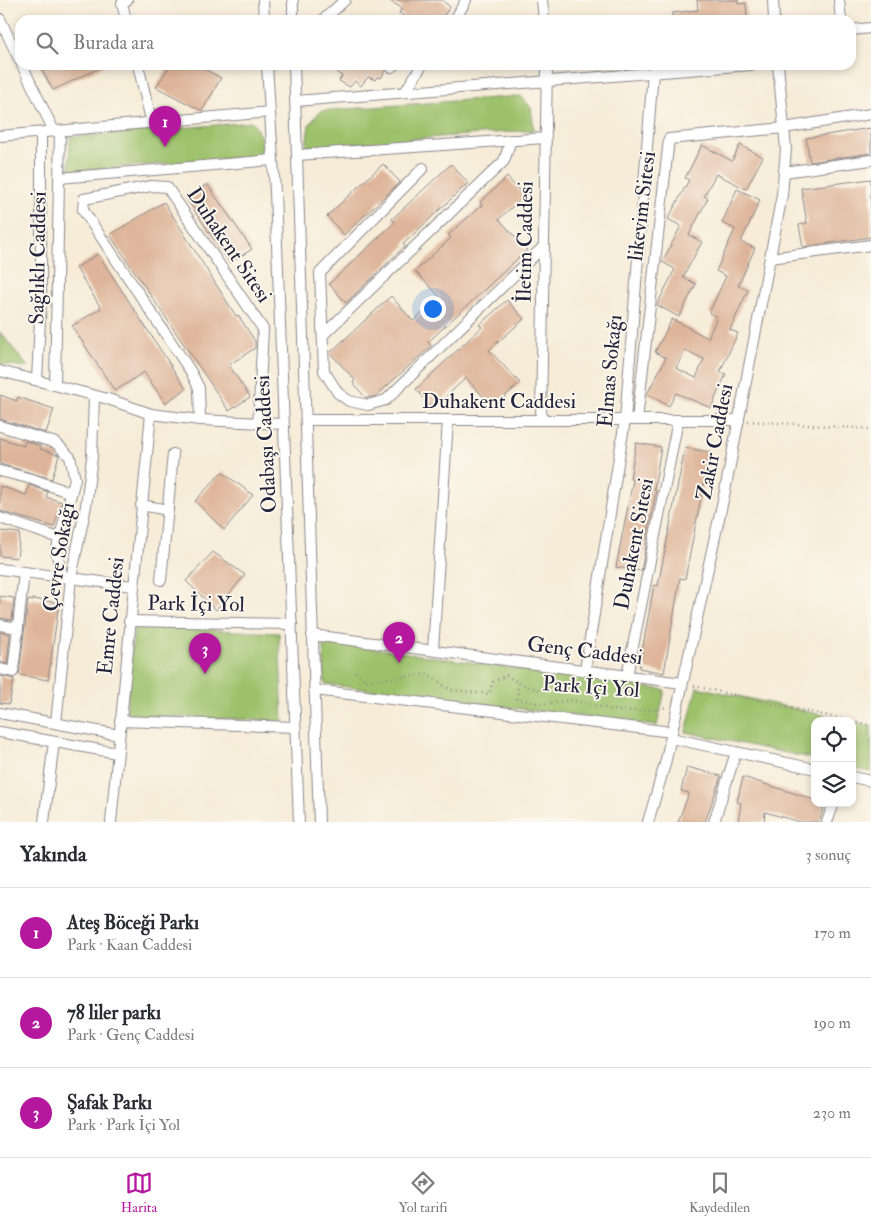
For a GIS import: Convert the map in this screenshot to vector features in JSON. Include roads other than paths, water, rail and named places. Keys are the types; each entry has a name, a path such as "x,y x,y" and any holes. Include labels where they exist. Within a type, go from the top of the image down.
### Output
{"street":[{"path":"125,15 122,3 127,0"},
{"path":"263,0 264,15"},
{"path":"292,0 293,15"},
{"path":"328,15 345,0"},
{"path":"458,15 466,0"},
{"path":"542,0 544,15"},
{"path":"773,0 774,15"},
{"path":"839,0 840,15"},
{"path":"0,19 15,50"},
{"path":"856,30 871,28"},
{"path":"25,70 57,131"},
{"path":"139,70 152,124"},
{"name":"Odabaşı Caddesi","path":"267,70 273,160 299,822"},
{"name":"Odabaşı Caddesi","path":"294,70 319,822"},
{"path":"405,92 419,70"},
{"name":"İletim Caddesi","path":"541,420 546,70"},
{"path":"296,101 681,70"},
{"name":"Zakir Caddesi","path":"648,822 672,735 739,420 782,195 786,149 778,70"},
{"name":"Elmas Sokağı","path":"590,671 625,420 653,72"},
{"path":"0,136 152,124 270,112"},
{"name":"likevim Sitesi","path":"636,420 669,139 784,128 871,114"},
{"name":"Sağlıklı Caddesi","path":"55,385 59,178 57,131"},
{"name":"Sağlıklı Caddesi","path":"37,380 41,300 41,132"},
{"path":"297,155 545,138"},
{"path":"323,335 504,161 511,140"},
{"path":"59,178 273,160"},
{"path":"784,172 871,160"},
{"path":"423,168 320,272 324,371 338,393 349,402 368,406 386,400 544,246"},
{"name":"Duhakent Sitesi","path":"200,420 199,388 192,372 83,210 84,199 152,186 167,187 263,329 258,424"},
{"path":"770,258 871,245"},
{"path":"0,371 94,396 151,414 200,420 284,424"},
{"name":"Çevre Sokağı","path":"56,723 67,578 75,564 88,496 92,457 94,396"},
{"name":"Emre Caddesi","path":"111,822 129,622 151,414"},
{"name":"Duhakent Caddesi","path":"306,420 739,420"},
{"path":"433,650 448,420"},
{"name":"Duhakent Sitesi","path":"627,676 678,420"},
{"path":"0,426 56,443 70,457 75,478 56,552 67,578"},
{"path":"161,580 173,454"},
{"path":"0,471 32,479 71,493"},
{"path":"141,505 168,510"},
{"path":"0,518 59,538"},
{"path":"0,569 133,586"},
{"path":"0,669 14,672 24,572"},
{"name":"Park İçi Yol","path":"129,622 292,624"},
{"path":"0,625 18,628"},
{"name":"Genç Caddesi","path":"312,635 682,683"},
{"path":"314,690 672,735 736,752 811,768"},
{"path":"0,713 119,735"},
{"path":"120,721 295,727"},
{"path":"0,732 117,753"},
{"path":"44,822 54,742"},
{"path":"714,822 736,752"},
{"path":"856,778 871,781"},
{"path":"827,822 833,807"}],"place":[{"name":"Ateş Böceği Parkı","path":"165,147"},
{"name":"78 liler parkı","path":"399,663"},
{"name":"Şafak Parkı","path":"205,674"}]}
